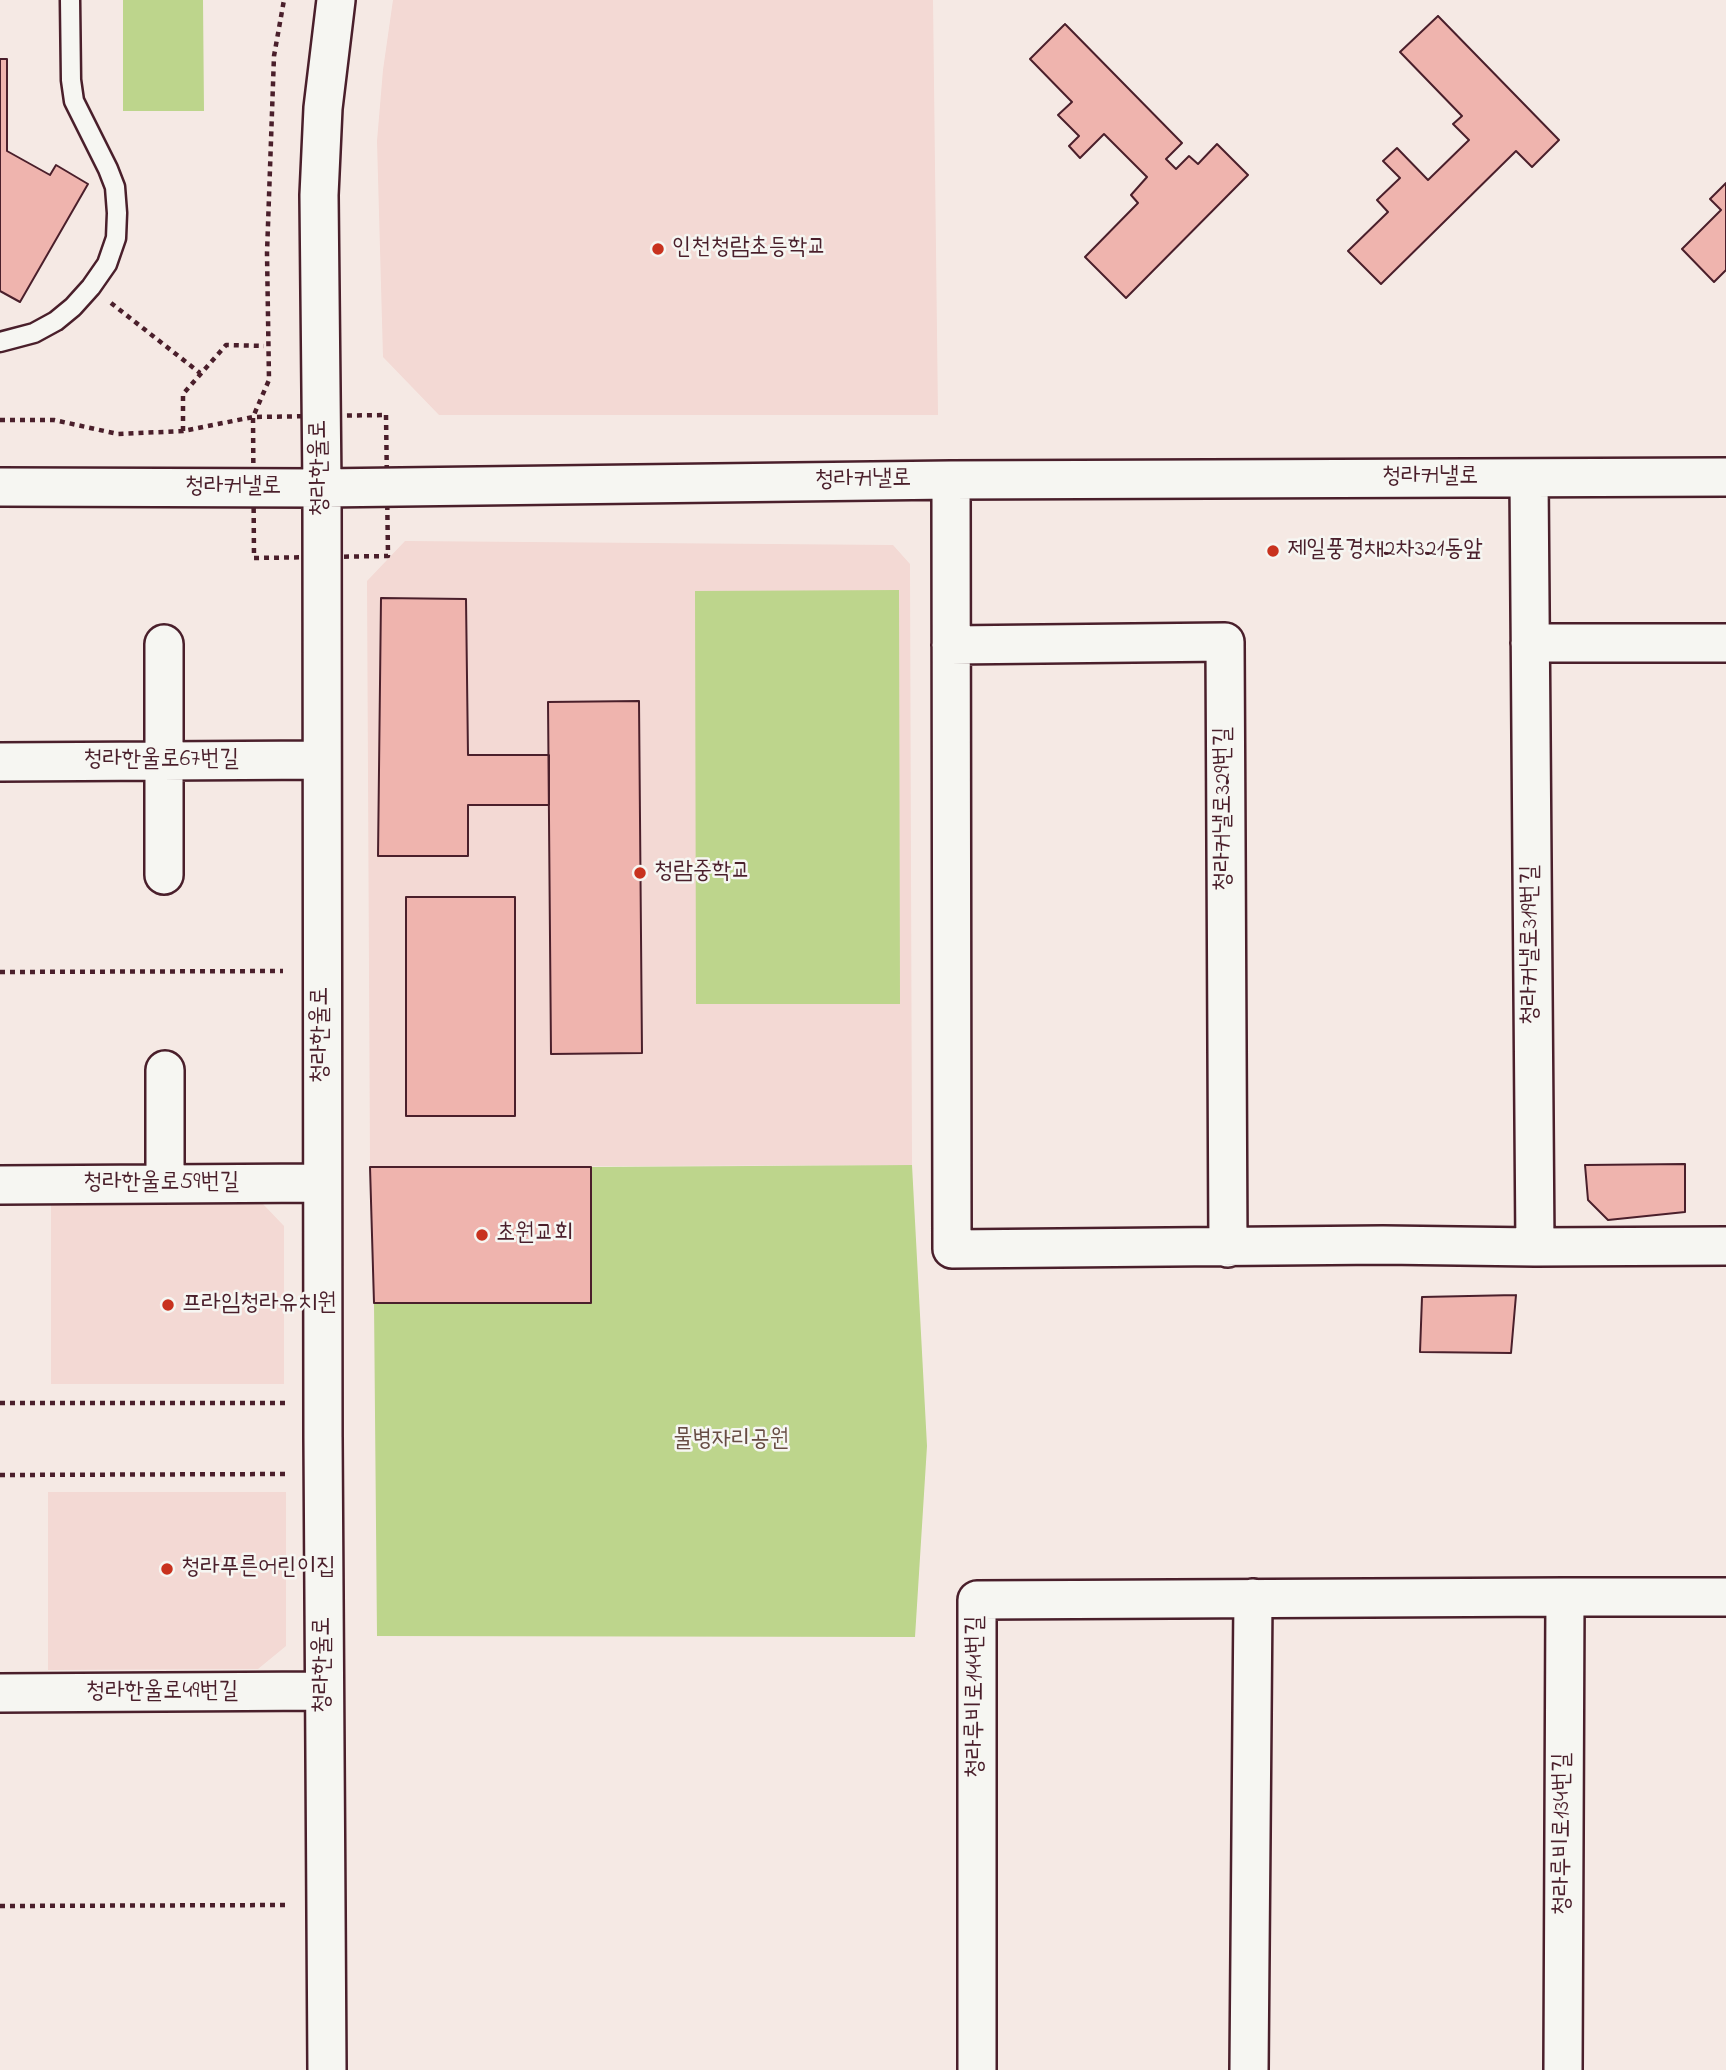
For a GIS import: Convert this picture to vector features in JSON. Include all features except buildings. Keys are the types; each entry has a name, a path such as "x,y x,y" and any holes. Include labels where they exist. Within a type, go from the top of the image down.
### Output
{"street":[{"name":"청라한울로","path":"327,2070 319,195 323,108 336,0"},
{"name":"청라커낼로","path":"0,487 322,488 951,480 1726,477"},
{"name":"청라커낼로319번길","path":"1529,478 1535,1247"},
{"path":"951,480 952,1249 1383,1245 1726,1246"},
{"name":"청라커낼로329번길","path":"951,645 1224,642 1228,1248"},
{"path":"1530,643 1726,643"},
{"path":"163,644 163,874"},
{"name":"청라한울로67번길","path":"0,762 322,760"},
{"path":"165,1070 165,1184"},
{"name":"청라한울로59번길","path":"0,1185 322,1183"},
{"path":"1564,1597 1726,1597"},
{"name":"청라루비로144번길","path":"977,2070 977,1600 1564,1597"},
{"name":"청라루비로134번길","path":"1563,2070 1564,1597"},
{"path":"1249,2070 1253,1598"},
{"name":"청라한울로49번길","path":"0,1693 324,1691"}],"lane":[{"path":"0,342 34,333 56,321 92,287 107,264 116,238 115,187 74,101 71,80 70,0"}],"path":[{"path":"0,419 54,419 118,434 183,431 253,417 268,380 267,253 274,56 284,0"},
{"path":"92,287 200,373"},
{"path":"183,431 183,394 226,345 264,346"},
{"path":"0,972 283,971"},
{"path":"0,1403 285,1403"},
{"path":"0,1475 286,1474"},
{"path":"0,1906 288,1905"}],"shaded area":[{"name":"인천청람초등학교","path":"393,0 933,0 938,415 439,415 383,357 377,141"},
{"name":"청람중학교","path":"405,541 893,545 910,564 912,1165 370,1167 367,581"},
{"name":"프라임청라유치원","path":"51,1203 262,1203 284,1226 284,1384 51,1384"},
{"name":"청라푸른어린이집","path":"48,1492 286,1492 286,1646 258,1669 48,1670"}],"green space":[{"path":"123,0 203,0 204,111 123,111"},
{"path":"899,590 900,1004 696,1004 695,591"},
{"name":"물병자리공원","path":"912,1165 927,1446 915,1637 377,1636 374,1303 591,1303 591,1167"}],"place":[{"name":"인천청람초등학교","path":"658,249"},
{"name":"제일풍경채2차321동앞","path":"1273,551"},
{"name":"청람중학교","path":"640,873"},
{"name":"초원교회","path":"482,1235"},
{"name":"프라임청라유치원","path":"168,1305"},
{"name":"청라푸른어린이집","path":"167,1569"}]}
